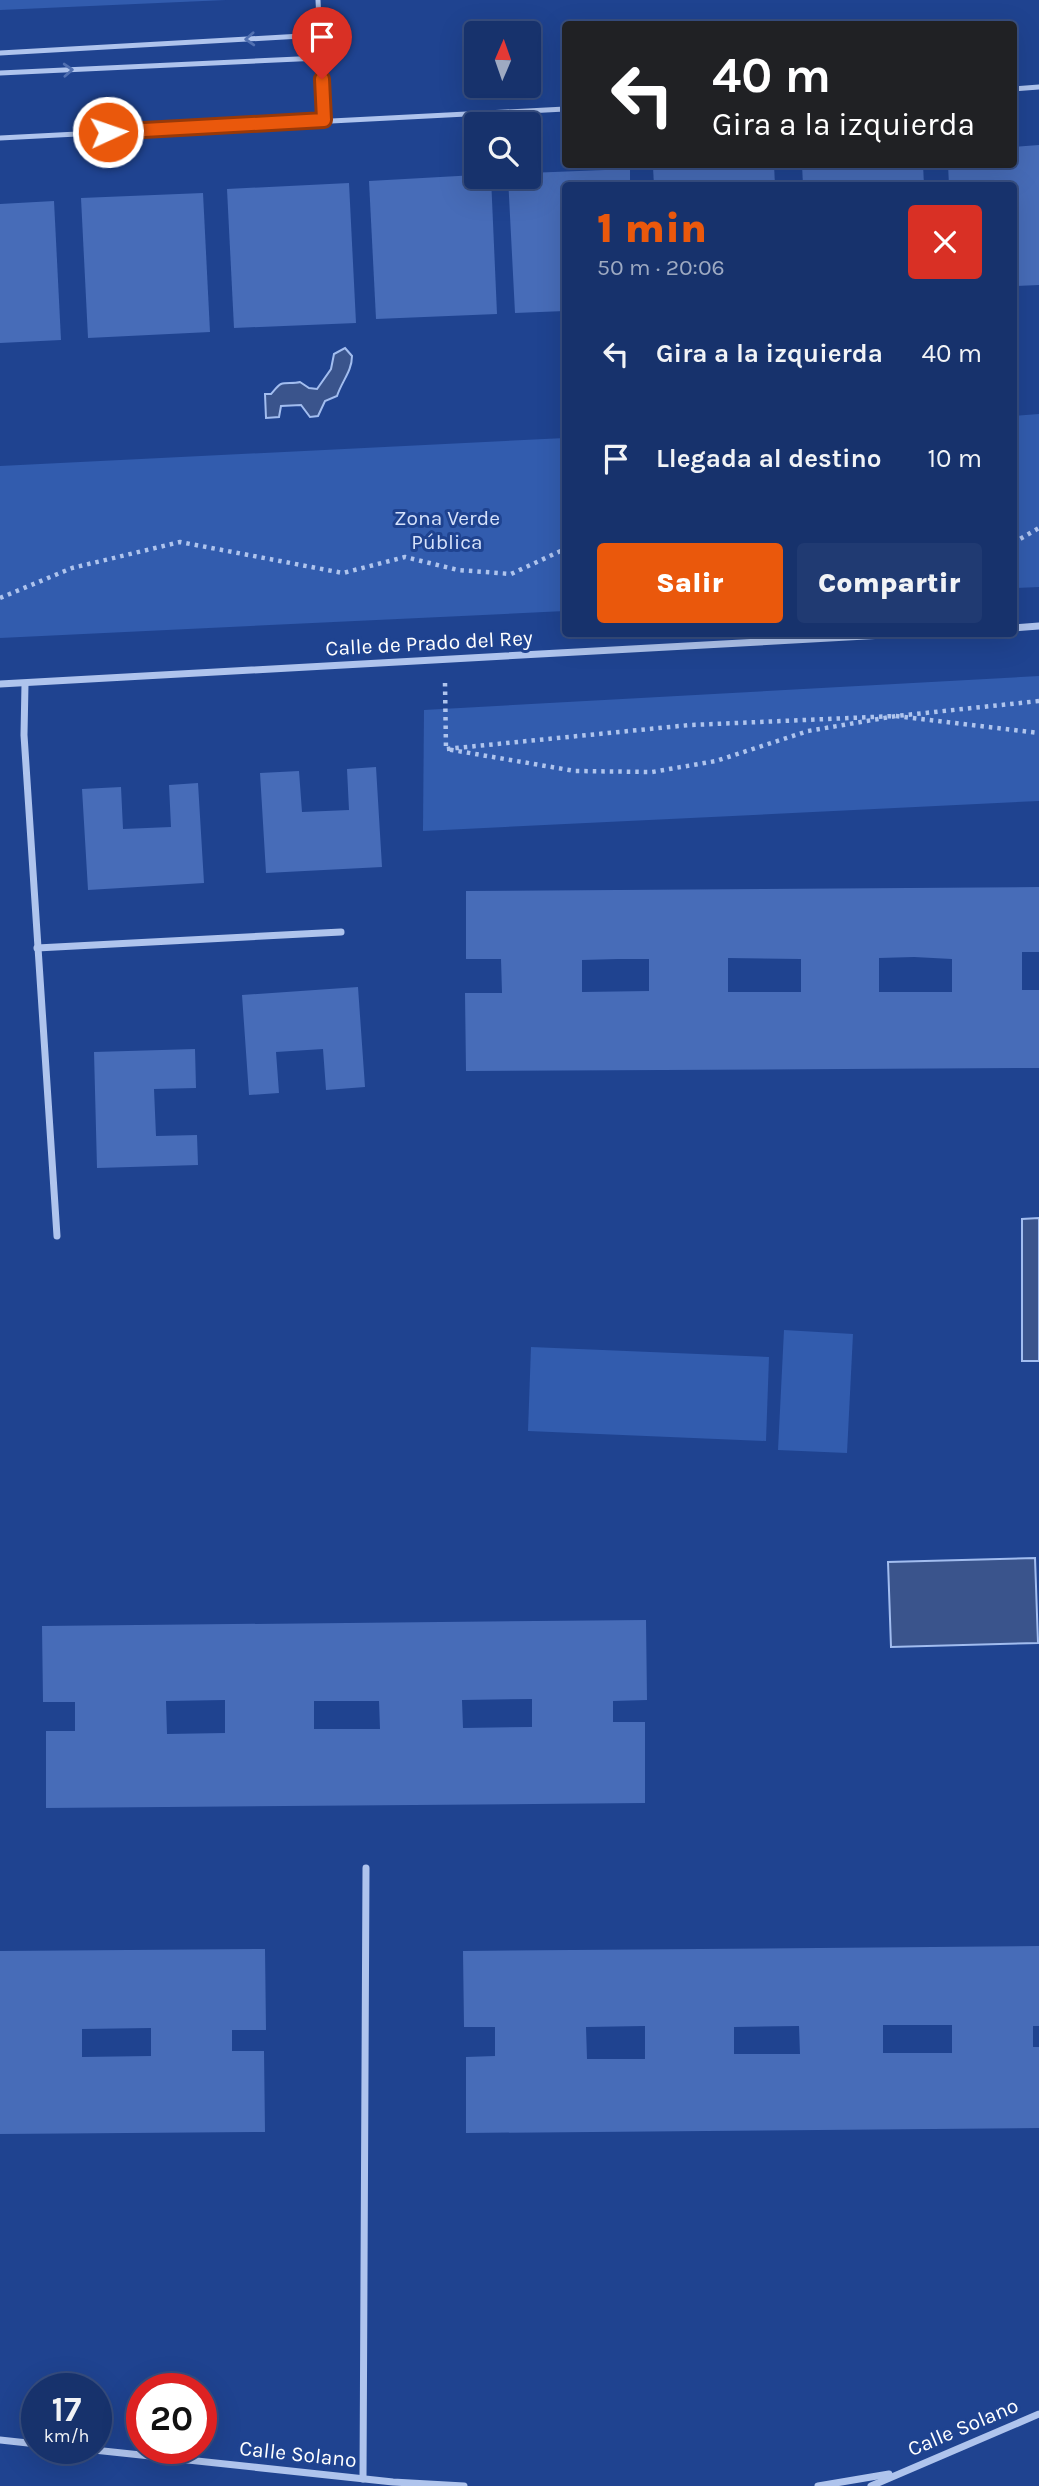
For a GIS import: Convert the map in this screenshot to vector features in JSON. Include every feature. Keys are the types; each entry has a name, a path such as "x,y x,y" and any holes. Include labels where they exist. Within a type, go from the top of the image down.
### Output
{"street":[{"path":"1017,628 1039,626"},
{"name":"Calle de Prado del Rey","path":"0,684 849,637"},
{"path":"25,684 23,735 57,1236"},
{"path":"37,948 341,932"},
{"path":"363,2479 366,1868"},
{"name":"Calle Solano","path":"872,2486 1039,2414"},
{"path":"0,2440 21,2442"},
{"name":"Calle Solano","path":"112,2452 396,2484 464,2486"},
{"name":"Calle Solano","path":"818,2486 901,2472"}],"lane":[{"path":"318,0 324,120"},
{"path":"0,53 318,35"},
{"path":"0,73 320,58"},
{"path":"1017,89 1039,87"},
{"path":"0,138 562,109"}],"path":[{"path":"1017,541 1039,528"},
{"path":"0,598 72,568 180,542 343,573 405,557 458,570 511,574 562,550"},
{"path":"445,660 446,749"},
{"path":"446,749 691,725 896,716 1039,701"},
{"path":"446,749 575,771 652,772 716,761 808,732 896,716 1039,733"}],"green space":[{"path":"0,0 226,0 0,10"},
{"path":"1039,414 1039,587 1017,588 1017,416"},
{"name":"Zona Verde Pública","path":"562,438 562,611 0,638 0,466"},
{"path":"1039,676 1039,801 423,831 424,710"},
{"path":"784,1330 853,1334 847,1453 778,1450"},
{"path":"531,1347 769,1357 766,1441 528,1431"}],"shaded area":[{"path":"345,348 352,356 349,371 337,396 325,401 318,416 310,417 301,405 281,406 279,417 266,418 265,394 271,394 285,383 300,382 309,388 317,389 331,369 334,354"},
{"path":"1039,1218 1039,1361 1022,1361 1022,1219"},
{"path":"1035,1558 1038,1643 891,1647 888,1562"}],"building":[{"path":"1039,145 1039,285 1017,286 1017,182 949,182 948,168 1017,168 1017,147"},
{"path":"653,168 774,168 775,182 654,182"},
{"path":"802,168 923,168 924,182 803,182"},
{"path":"630,169 630,182 562,182 562,311 515,313 509,189 541,189 541,172"},
{"path":"464,176 464,189 492,189 497,314 376,319 369,181"},
{"path":"349,183 356,323 234,328 227,189"},
{"path":"203,193 210,332 88,338 81,198"},
{"path":"54,201 61,340 0,343 0,204"},
{"path":"376,767 382,867 266,873 260,773 299,771 302,812 349,810 347,769"},
{"path":"198,783 204,883 88,890 82,789 121,787 123,829 171,827 169,785"},
{"path":"1039,887 1039,952 1022,952 1022,990 1039,990 1039,1068 466,1071 465,993 502,993 501,959 466,959 466,891","holes":["728,958 801,959 801,992 728,992","879,958 952,959 952,992 879,992","649,959 649,991 582,992 582,960"]},
{"path":"358,987 365,1087 326,1090 323,1049 276,1052 279,1093 249,1095 242,995"},
{"path":"195,1049 196,1088 154,1089 156,1136 197,1135 198,1165 97,1168 94,1052"},
{"path":"646,1620 647,1700 613,1701 613,1722 645,1722 645,1803 46,1808 46,1731 75,1731 75,1702 43,1702 42,1626","holes":["532,1699 532,1727 463,1728 462,1700","225,1700 225,1733 167,1734 166,1701","314,1701 379,1701 380,1729 314,1729"]},
{"path":"1039,1946 1039,2026 1033,2026 1033,2047 1039,2047 1039,2128 466,2133 466,2057 495,2056 495,2027 464,2027 463,1951","holes":["883,2025 952,2025 952,2053 883,2053","645,2026 645,2059 587,2059 586,2027","799,2026 800,2054 734,2054 734,2027"]},
{"path":"265,1949 266,2030 232,2030 232,2051 264,2051 265,2132 0,2134 0,1951","holes":["151,2028 151,2056 82,2057 82,2029"]}],"route":[{"path":"108,132 324,120 322,79"}]}
